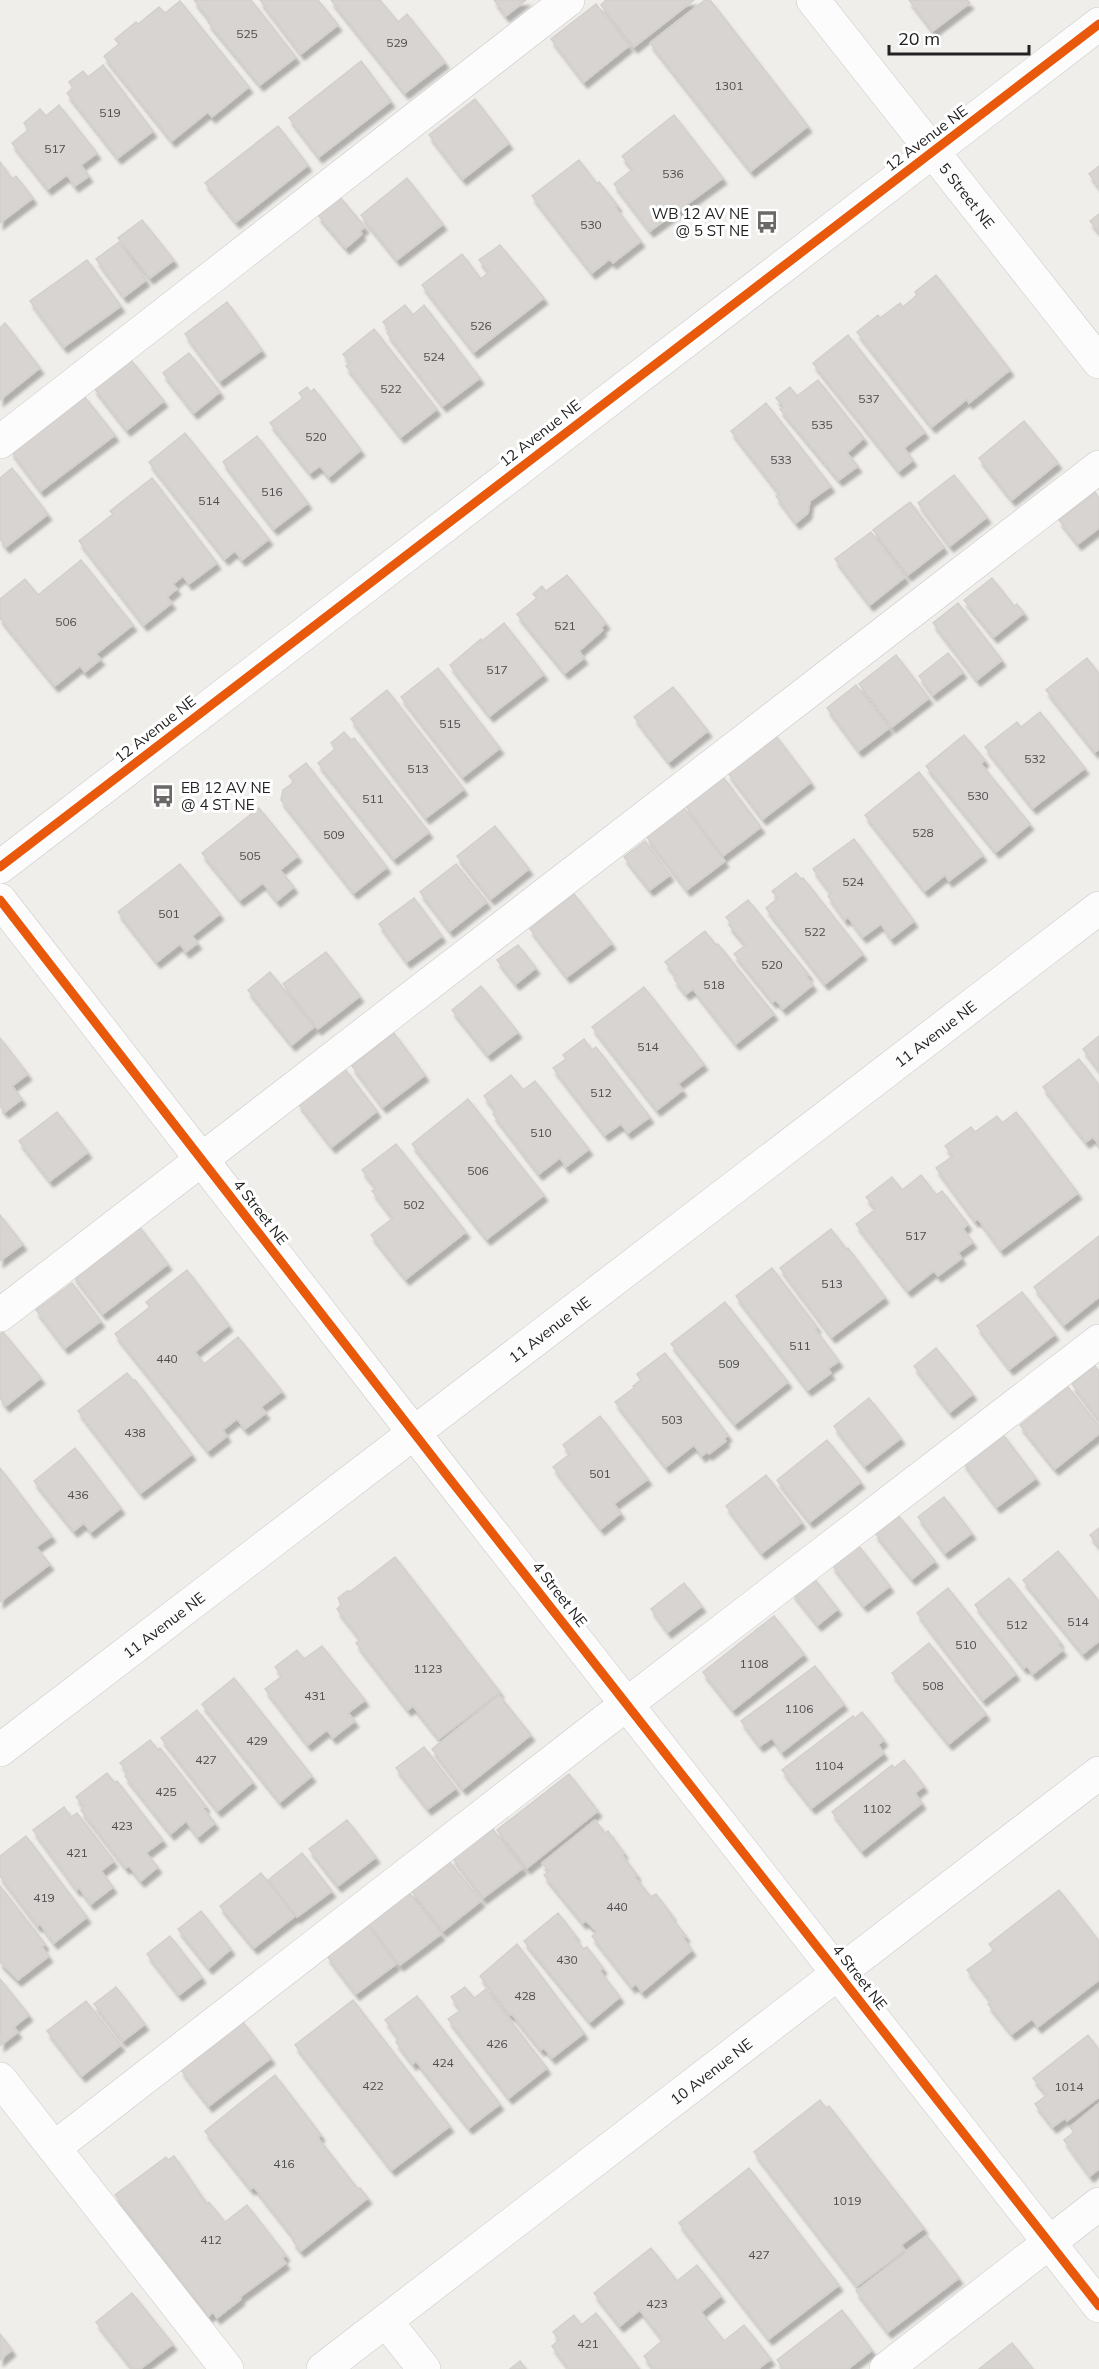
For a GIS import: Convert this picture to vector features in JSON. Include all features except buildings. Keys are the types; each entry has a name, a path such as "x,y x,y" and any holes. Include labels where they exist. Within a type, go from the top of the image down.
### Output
{"street":[{"path":"0,442 568,0"},
{"name":"5 Street NE","path":"813,0 1099,362"},
{"name":"12 Avenue NE","path":"0,867 1099,24"},
{"path":"0,1315 1099,466"},
{"name":"4 Street NE","path":"0,900 1099,2306"},
{"name":"11 Avenue NE","path":"0,1750 1099,908"},
{"path":"54,2148 1099,1341"},
{"name":"10 Avenue NE","path":"323,2369 1099,1773"},
{"path":"0,2079 227,2369"},
{"path":"886,2369 1099,2204"},
{"path":"386,2321 424,2369"}],"cycle path":[{"path":"0,867 1099,24"},
{"path":"0,900 449,1478 1099,2306"}],"place":[{"name":"WB 12 AV NE @ 5 ST NE","path":"767,222"},
{"name":"EB 12 AV NE @ 4 ST NE","path":"163,796"}]}
